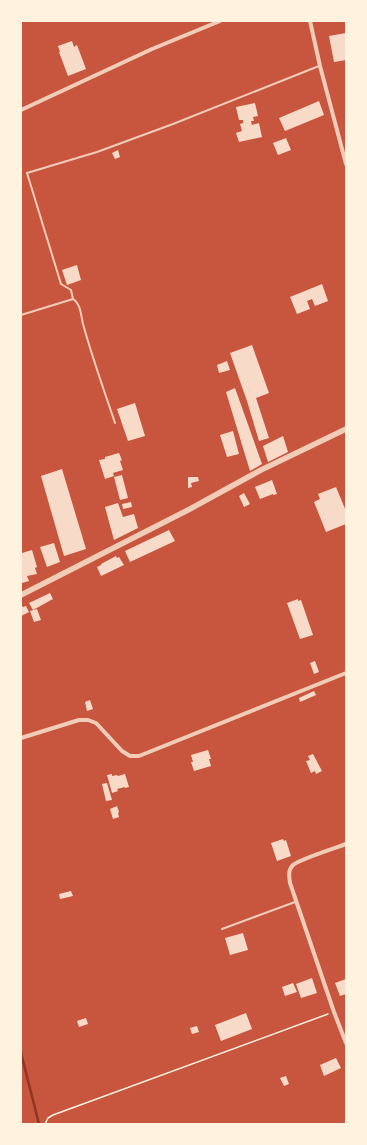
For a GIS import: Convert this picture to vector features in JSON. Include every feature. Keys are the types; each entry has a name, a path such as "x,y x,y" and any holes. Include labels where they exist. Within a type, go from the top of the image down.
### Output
{"street":[{"path":"21,110 152,49 220,21"},
{"path":"310,21 320,66 346,164"},
{"path":"21,596 190,509 261,470 346,429"},
{"path":"21,738 79,720 88,720 96,723 122,751 130,756 139,756 346,673"},
{"path":"346,844 298,862 293,865 289,873 289,879 296,902 346,1043"}],"lane":[{"path":"115,423 86,336 79,306 77,301 73,299 71,290 61,284 27,173 104,150 320,66"},
{"path":"21,315 73,299"},
{"path":"222,929 296,902"}],"path":[{"path":"45,1124 48,1118 53,1115 334,1012"}],"building":[{"path":"346,33 346,60 334,62 329,36"},
{"path":"72,41 74,47 77,45 86,69 68,76 58,46"},
{"path":"319,101 324,115 285,131 279,118"},
{"path":"255,103 258,116 253,117 254,121 251,121 252,125 259,123 262,137 239,142 236,133 242,131 240,124 243,123 243,120 239,120 236,107"},
{"path":"286,138 291,150 278,155 273,143"},
{"path":"118,150 120,157 115,159 112,153"},
{"path":"77,265 81,280 67,285 62,270"},
{"path":"322,284 328,301 315,306 312,299 307,301 310,309 297,314 290,297"},
{"path":"252,345 269,393 256,398 269,438 259,441 230,353"},
{"path":"227,361 230,370 219,373 217,365"},
{"path":"235,388 262,464 250,471 226,392"},
{"path":"135,403 145,436 128,441 117,409"},
{"path":"233,431 239,454 227,457 220,435"},
{"path":"283,436 288,452 268,462 263,446"},
{"path":"119,453 122,460 120,461 123,470 113,473 114,476 105,479 99,460"},
{"path":"62,469 86,549 64,556 41,476"},
{"path":"122,475 128,498 120,500 114,477"},
{"path":"188,477 198,477 199,481 191,483 192,487 188,488"},
{"path":"272,480 277,494 260,499 255,487"},
{"path":"336,487 346,511 346,524 326,532 314,502 320,499 318,494"},
{"path":"244,493 250,504 244,507 239,496"},
{"path":"131,502 132,507 123,509 122,504"},
{"path":"118,503 123,517 134,514 138,528 114,540 105,507"},
{"path":"169,530 175,541 130,562 125,551"},
{"path":"54,543 60,562 47,567 40,547"},
{"path":"21,550 22,553 32,550 37,567 35,568 37,574 27,576 29,581 22,583 21,579"},
{"path":"116,556 117,558 119,557 124,565 101,576 97,567"},
{"path":"50,593 53,599 33,610 29,603"},
{"path":"298,599 298,601 301,600 313,635 300,639 287,603"},
{"path":"21,605 23,607 26,606 29,612 21,616"},
{"path":"37,609 41,620 34,622 30,611"},
{"path":"315,661 319,672 314,674 310,663"},
{"path":"314,691 316,695 300,702 299,698"},
{"path":"90,700 93,709 87,711 85,702"},
{"path":"208,750 211,759 209,759 211,766 194,771 191,762 193,762 191,755"},
{"path":"313,754 322,771 316,774 315,771 311,773 306,761 310,760 308,756"},
{"path":"112,774 112,776 118,776 125,774 129,787 117,789 118,791 112,793 107,775"},
{"path":"107,783 112,800 106,801 102,784"},
{"path":"117,806 119,817 113,819 110,809"},
{"path":"283,839 284,841 286,840 291,856 277,861 271,843"},
{"path":"71,891 73,896 60,899 59,894"},
{"path":"243,933 248,950 230,955 225,938"},
{"path":"312,978 317,993 301,998 296,984"},
{"path":"346,979 346,994 340,996 335,983"},
{"path":"293,983 297,992 285,996 282,987"},
{"path":"246,1013 252,1029 221,1041 215,1025"},
{"path":"86,1018 88,1024 79,1027 77,1021"},
{"path":"197,1026 199,1032 192,1034 190,1028"},
{"path":"336,1058 341,1068 324,1076 320,1065"},
{"path":"286,1076 289,1084 284,1086 280,1078"}],"waterway":[{"path":"21,1053 39,1124"}]}
